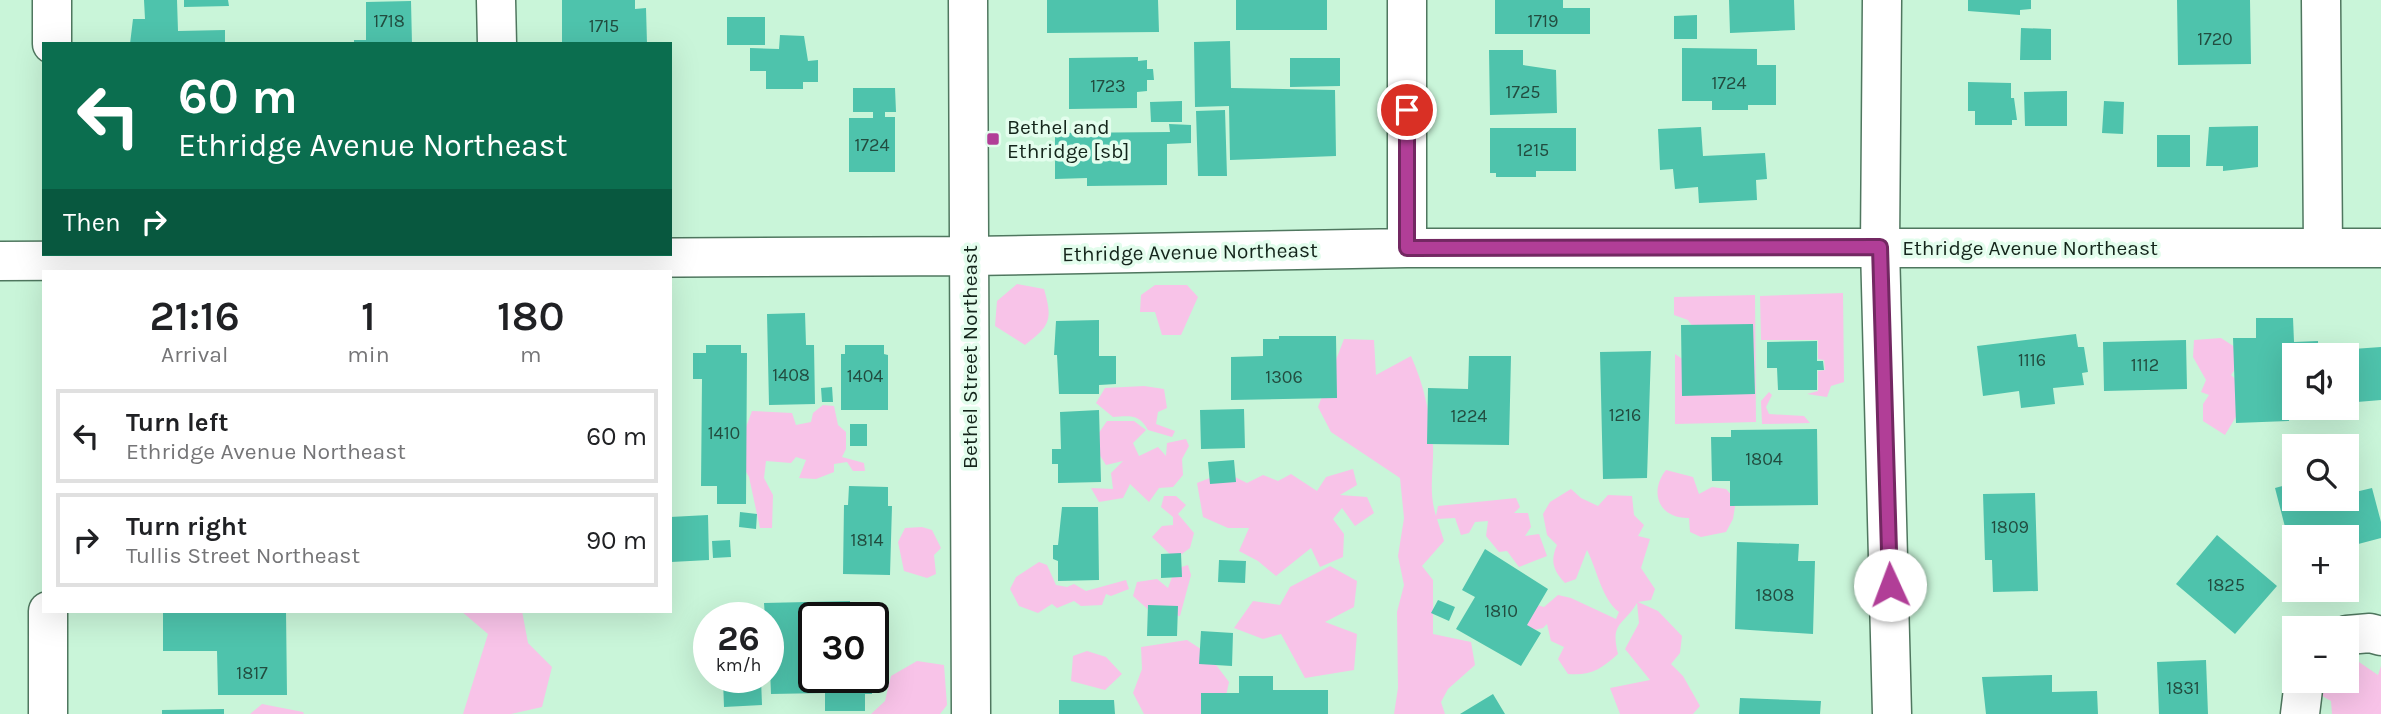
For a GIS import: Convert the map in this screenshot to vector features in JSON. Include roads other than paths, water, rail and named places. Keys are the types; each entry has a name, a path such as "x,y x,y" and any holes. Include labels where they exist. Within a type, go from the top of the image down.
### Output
{"street":[{"path":"52,0 52,42"},
{"path":"496,0 497,42"},
{"name":"Bethel Street Northeast","path":"968,0 971,714"},
{"path":"1406,0 1407,248"},
{"path":"1882,0 1880,247 1892,714"},
{"path":"2321,0 2323,248"},
{"name":"Ethridge Avenue Northeast","path":"0,261 501,256 971,256 1407,248 2381,248"},
{"path":"48,613 48,714"},
{"path":"2359,634 2381,636"},
{"path":"2300,714 2303,693"}],"place":[{"name":"Bethel and Ethridge [sb]","path":"993,139"}]}
